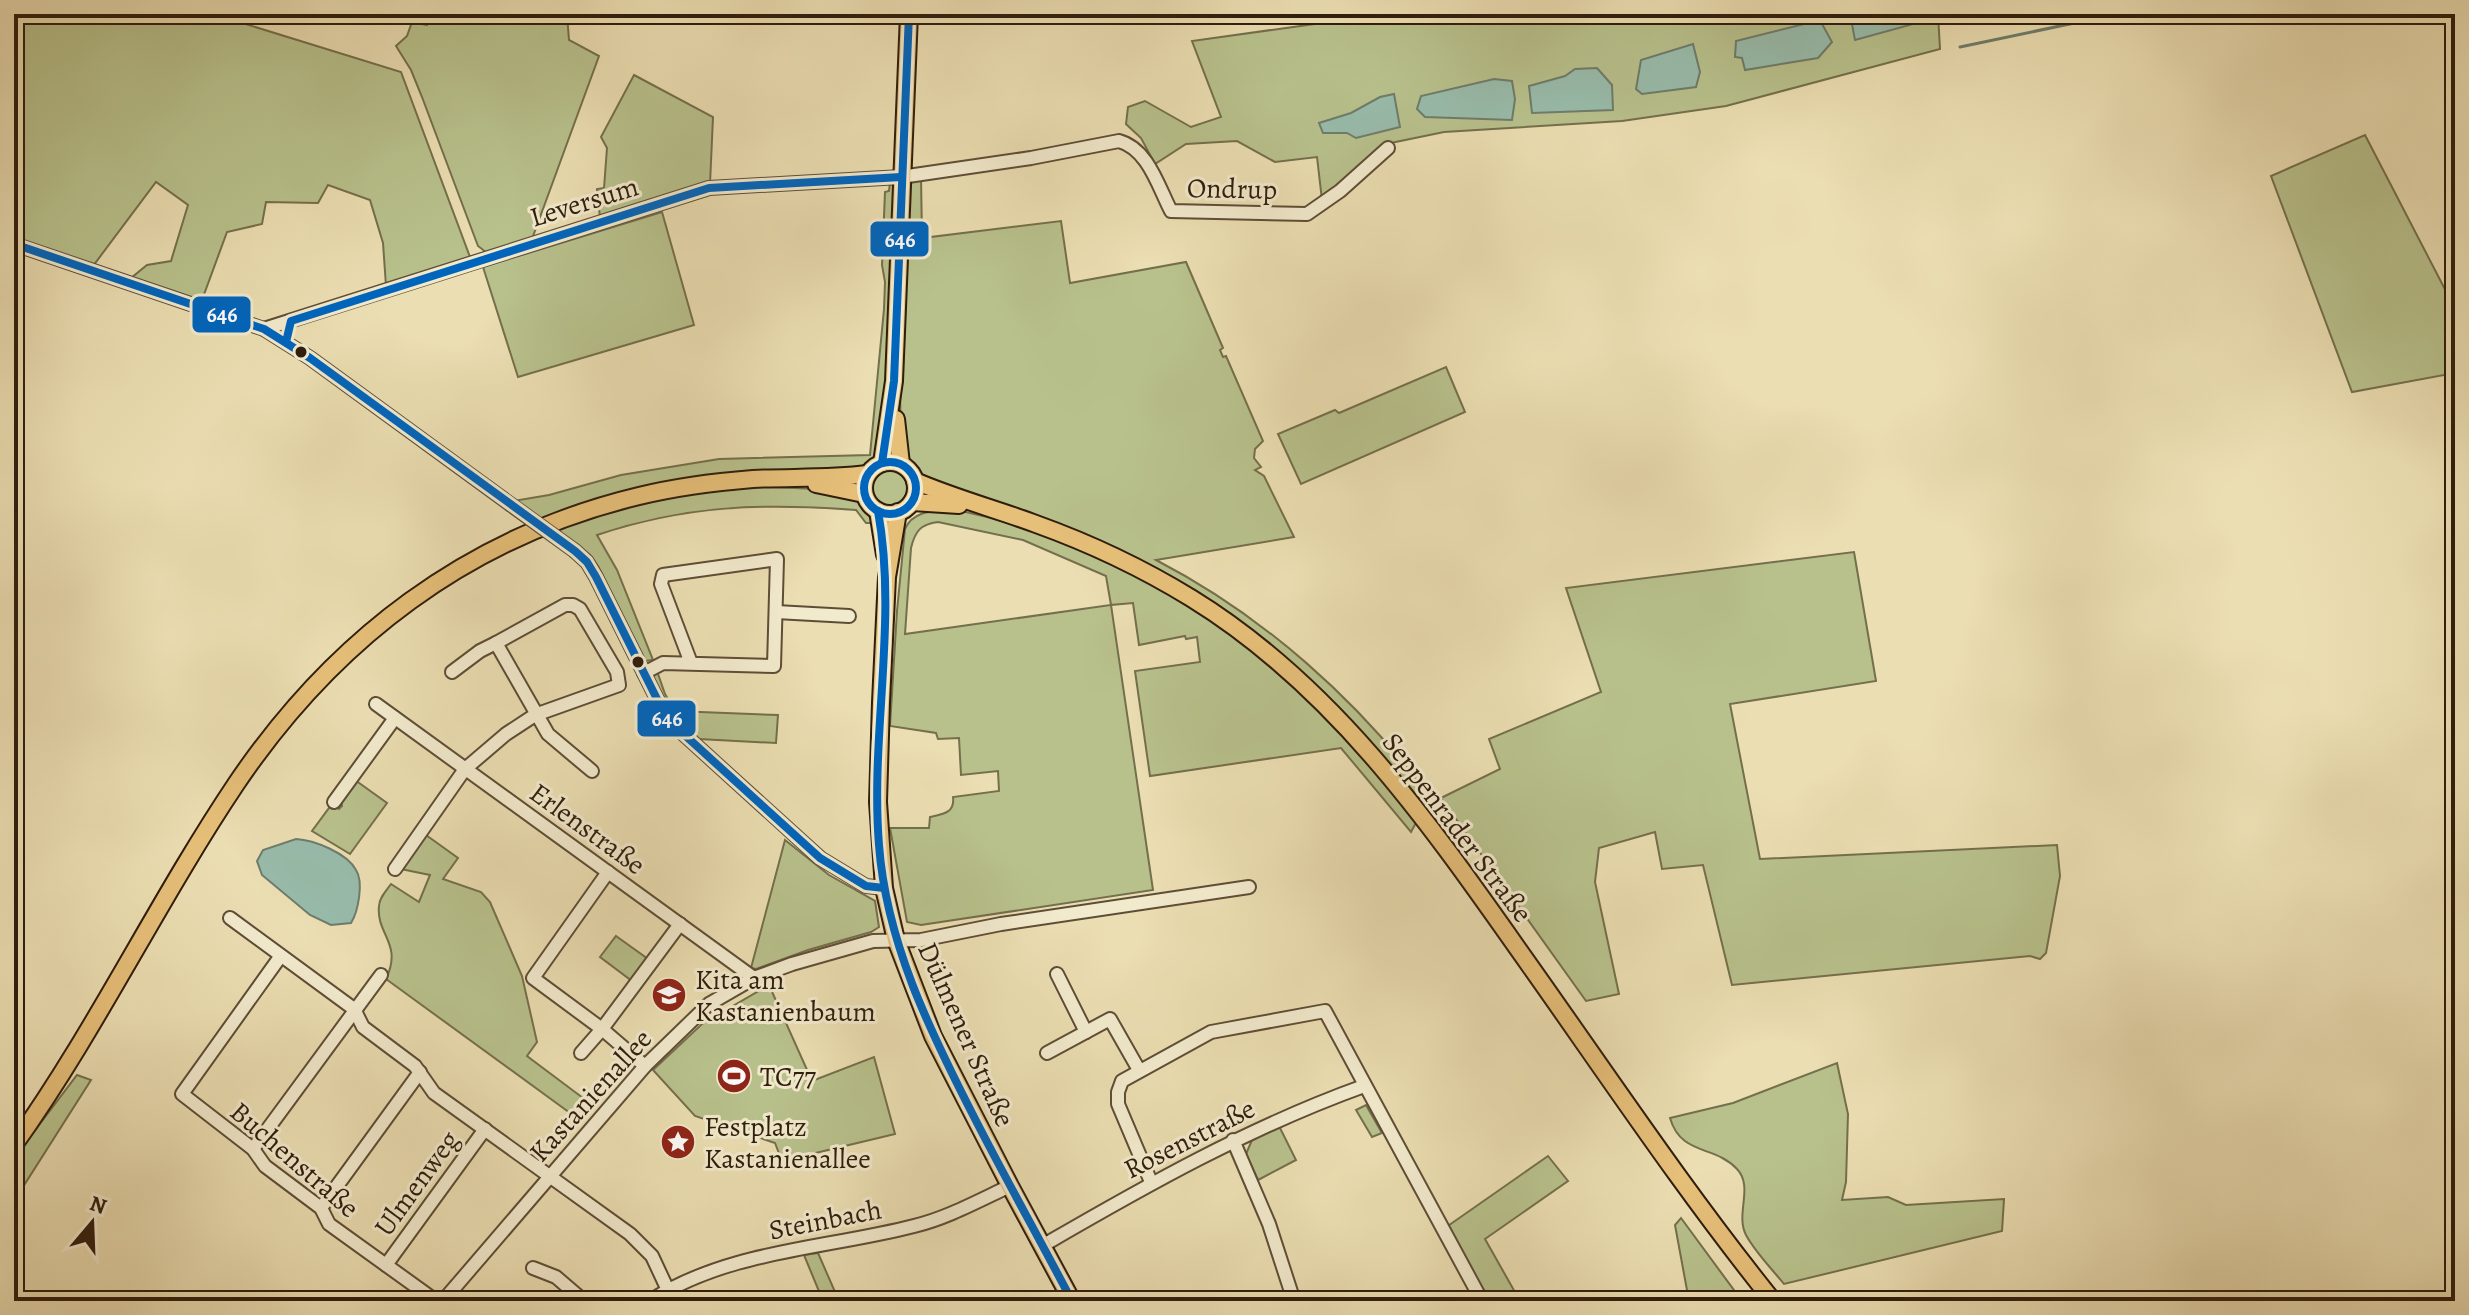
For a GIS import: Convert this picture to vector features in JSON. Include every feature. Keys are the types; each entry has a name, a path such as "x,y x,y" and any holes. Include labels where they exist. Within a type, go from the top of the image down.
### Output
{"main road":[{"path":"882,463 894,381 909,14"},
{"path":"894,381 901,464"},
{"path":"14,1145 65,1070 236,784 285,719 325,673 416,595 452,571 554,521 642,495 715,483 867,474 882,463 901,464 911,473 915,481 912,502 898,512 888,514 878,511 864,494 867,474"},
{"path":"779,478 864,494"},
{"name":"Seppenrader Straße","path":"915,481 1081,541 1134,566 1191,598 1242,633 1297,677 1348,727 1410,799 1693,1196 1773,1301"},
{"name":"Seppenrader Straße","path":"912,502 992,509"},
{"name":"Dülmener Straße","path":"878,511 887,577"},
{"name":"Dülmener Straße","path":"898,512 887,577 878,802 884,888 896,940 933,1036 1072,1301"}],"street":[{"name":"Ondrup","path":"901,177 1031,158 1119,141 1130,144 1141,155 1171,211 1307,214 1340,191 1388,148"},
{"name":"Leversum","path":"264,329 709,188 901,177"},
{"path":"14,244 264,329 575,551 587,562 596,577 667,719 820,858 866,886 884,888"},
{"path":"286,342 291,321"},
{"path":"644,673 663,663 774,666 777,559 663,575 661,584 691,663"},
{"path":"395,869 465,769 506,734 535,715 619,685 617,672 580,609 573,605 565,605 480,651 452,672"},
{"path":"776,612 849,616"},
{"path":"496,643 548,734 592,771"},
{"name":"Erlenstraße","path":"376,704 754,978"},
{"path":"334,802 395,718"},
{"path":"608,872 533,978 602,1029 645,1066"},
{"name":"Kastanienallee","path":"443,1301 645,1066 709,1004 754,978 873,941 921,940 1001,924 1249,887"},
{"path":"230,918 354,1009 363,1027 420,1072 434,1093 615,1221 652,1256 671,1296"},
{"path":"581,1053 680,924"},
{"name":"Buchenstraße","path":"280,957 182,1094 253,1149 265,1166 321,1208 329,1224 436,1301"},
{"path":"1057,974 1086,1032"},
{"path":"253,1149 381,975"},
{"path":"1151,1182 1117,1097 1122,1081 1211,1032 1325,1011 1482,1301"},
{"path":"1047,1053 1110,1019 1139,1070"},
{"path":"321,1208 420,1072"},
{"name":"Rosenstraße","path":"1042,1246 1151,1182 1233,1140 1305,1107 1364,1086"},
{"name":"Ulmenweg","path":"386,1265 485,1129"},
{"path":"1233,1140 1269,1224 1294,1301"},
{"name":"Steinbach","path":"650,1301 671,1296 708,1272 756,1256 806,1250 925,1223 1010,1186"},
{"path":"533,1268 556,1277 584,1301"}],"green space":[{"path":"14,14 213,14 401,72 470,257 386,286 383,243 370,200 328,185 318,203 266,202 262,224 227,232 199,308 125,283 147,265 171,261 188,205 156,182 90,270 14,241"},
{"path":"430,14 567,14 569,40 599,56 532,239 487,253 478,246 411,70 396,46 407,36 412,22 427,25"},
{"path":"1386,14 1938,14 1940,49 1726,106 1622,121 1444,132 1386,144 1322,200 1317,157 1275,162 1237,141 1186,144 1155,164 1141,138 1126,124 1128,107 1145,101 1191,127 1221,117 1192,41"},
{"path":"634,75 713,117 710,184 600,218 597,189 604,188 607,148 601,137"},
{"path":"2365,135 2450,299 2455,298 2455,373 2352,392 2271,176"},
{"path":"921,176 922,238 1061,221 1070,283 1186,262 1223,348 1220,350 1223,357 1226,356 1263,441 1255,449 1254,458 1261,467 1255,470 1264,476 1294,537 1156,560 1234,607 1271,634 1340,694 1402,761 1430,797 1424,807 1340,710 1215,607 922,479 905,455 901,443 900,391 907,184"},
{"path":"890,182 896,187 889,371 876,458 866,467 789,472 560,512 539,520 513,501 549,495 621,475 719,459 870,455 884,309 885,192 889,191"},
{"path":"662,212 694,325 518,377 483,267"},
{"path":"1446,367 1465,412 1301,484 1278,434 1335,410 1339,413"},
{"path":"890,469 903,475 909,488 903,501 890,507 877,501 871,488 877,475"},
{"path":"751,486 816,489 857,498 877,523 866,523 856,510 757,507 662,517 597,535 617,570 653,660 644,661 598,566 590,555 552,529 603,512 684,493"},
{"path":"953,509 1003,521 1098,557 1143,579 1229,633 1270,664 1323,712 1418,819 1411,832 1341,748 1150,776 1135,671 1200,662 1197,637 1186,639 1185,636 1139,645 1133,603 1111,605 1153,890 921,925 907,922 890,828 929,828 930,817 950,810 953,797 999,791 998,771 961,775 959,738 938,739 936,733 890,726 905,529 919,515","holes":["932,523 1023,540 1106,576 1111,605 905,634 911,548 920,529"]},
{"path":"1854,552 1876,681 1730,704 1760,859 2057,845 2060,876 2046,953 2040,959 2030,956 1732,985 1703,865 1662,869 1655,832 1599,848 1595,882 1619,994 1586,1001 1441,798 1500,769 1489,739 1601,692 1566,588"},
{"path":"657,671 675,711 778,715 776,743 699,739 693,733 686,732 655,690 651,673"},
{"path":"355,780 387,803 350,854 312,831 332,804 339,809 342,806 341,799"},
{"path":"426,835 458,858 443,879 481,892 490,902 522,976 537,1042 527,1056 595,1107 581,1121 386,979 392,956 381,925 379,903 391,884 419,902 430,875 401,869"},
{"path":"785,840 829,875 875,901 879,927 756,969 751,968"},
{"path":"616,936 648,959 632,981 600,957"},
{"name":"TC77","path":"769,985 812,1081 874,1057 895,1134 782,1161 775,1143 695,1116 653,1070 702,1024"},
{"path":"1837,1063 1848,1114 1846,1182 1842,1200 1888,1197 1906,1205 2004,1199 2002,1231 1784,1284 1746,1235 1742,1218 1742,1176 1728,1161 1682,1139 1670,1118 1733,1103"},
{"path":"77,1075 91,1080 14,1201 14,1158"},
{"path":"1366,1105 1382,1133 1372,1137 1356,1110"},
{"path":"1279,1126 1296,1160 1258,1180 1246,1154 1252,1140"},
{"path":"1548,1156 1568,1181 1485,1239 1520,1301 1490,1301 1445,1228"},
{"path":"1681,1218 1742,1301 1689,1301 1675,1225"},
{"path":"818,1253 839,1301 823,1301 804,1255"}],"shaded area":[{"path":"1850,14 1921,14 1917,23 1855,40"},
{"path":"1812,22 1822,24 1832,42 1818,58 1745,70 1742,58 1735,57 1736,41"},
{"path":"1693,44 1700,72 1696,87 1642,94 1636,89 1641,60"},
{"path":"1597,68 1612,85 1613,110 1532,113 1529,86 1565,76 1575,69"},
{"path":"1494,79 1512,81 1515,99 1512,120 1425,117 1417,109 1421,96"},
{"path":"1394,94 1400,127 1356,138 1347,133 1323,133 1319,123"},
{"path":"296,839 329,848 356,870 360,882 359,897 351,923 331,925 310,915 262,875 257,861 263,850"}],"waterway":[{"path":"1960,47 2117,14"}],"transit line":[{"name":"646","path":"882,463 894,381 909,14"},
{"name":"646","path":"286,342 291,321 709,188 901,177"},
{"name":"646","path":"14,244 264,329 310,358 575,551 587,562 596,577 667,719 820,858 866,886 884,888"},
{"name":"646","path":"890,462 908,470 916,488 908,506 890,514 872,506 864,488 872,470 890,462"},
{"name":"646","path":"878,511 883,552 885,636 877,803 883,881 890,916 912,984 940,1049 1072,1301"}],"place":[{"name":"Kita am Kastanienbaum","path":"669,995"},
{"name":"TC77","path":"734,1076"},
{"name":"Festplatz Kastanienallee","path":"678,1142"}]}
